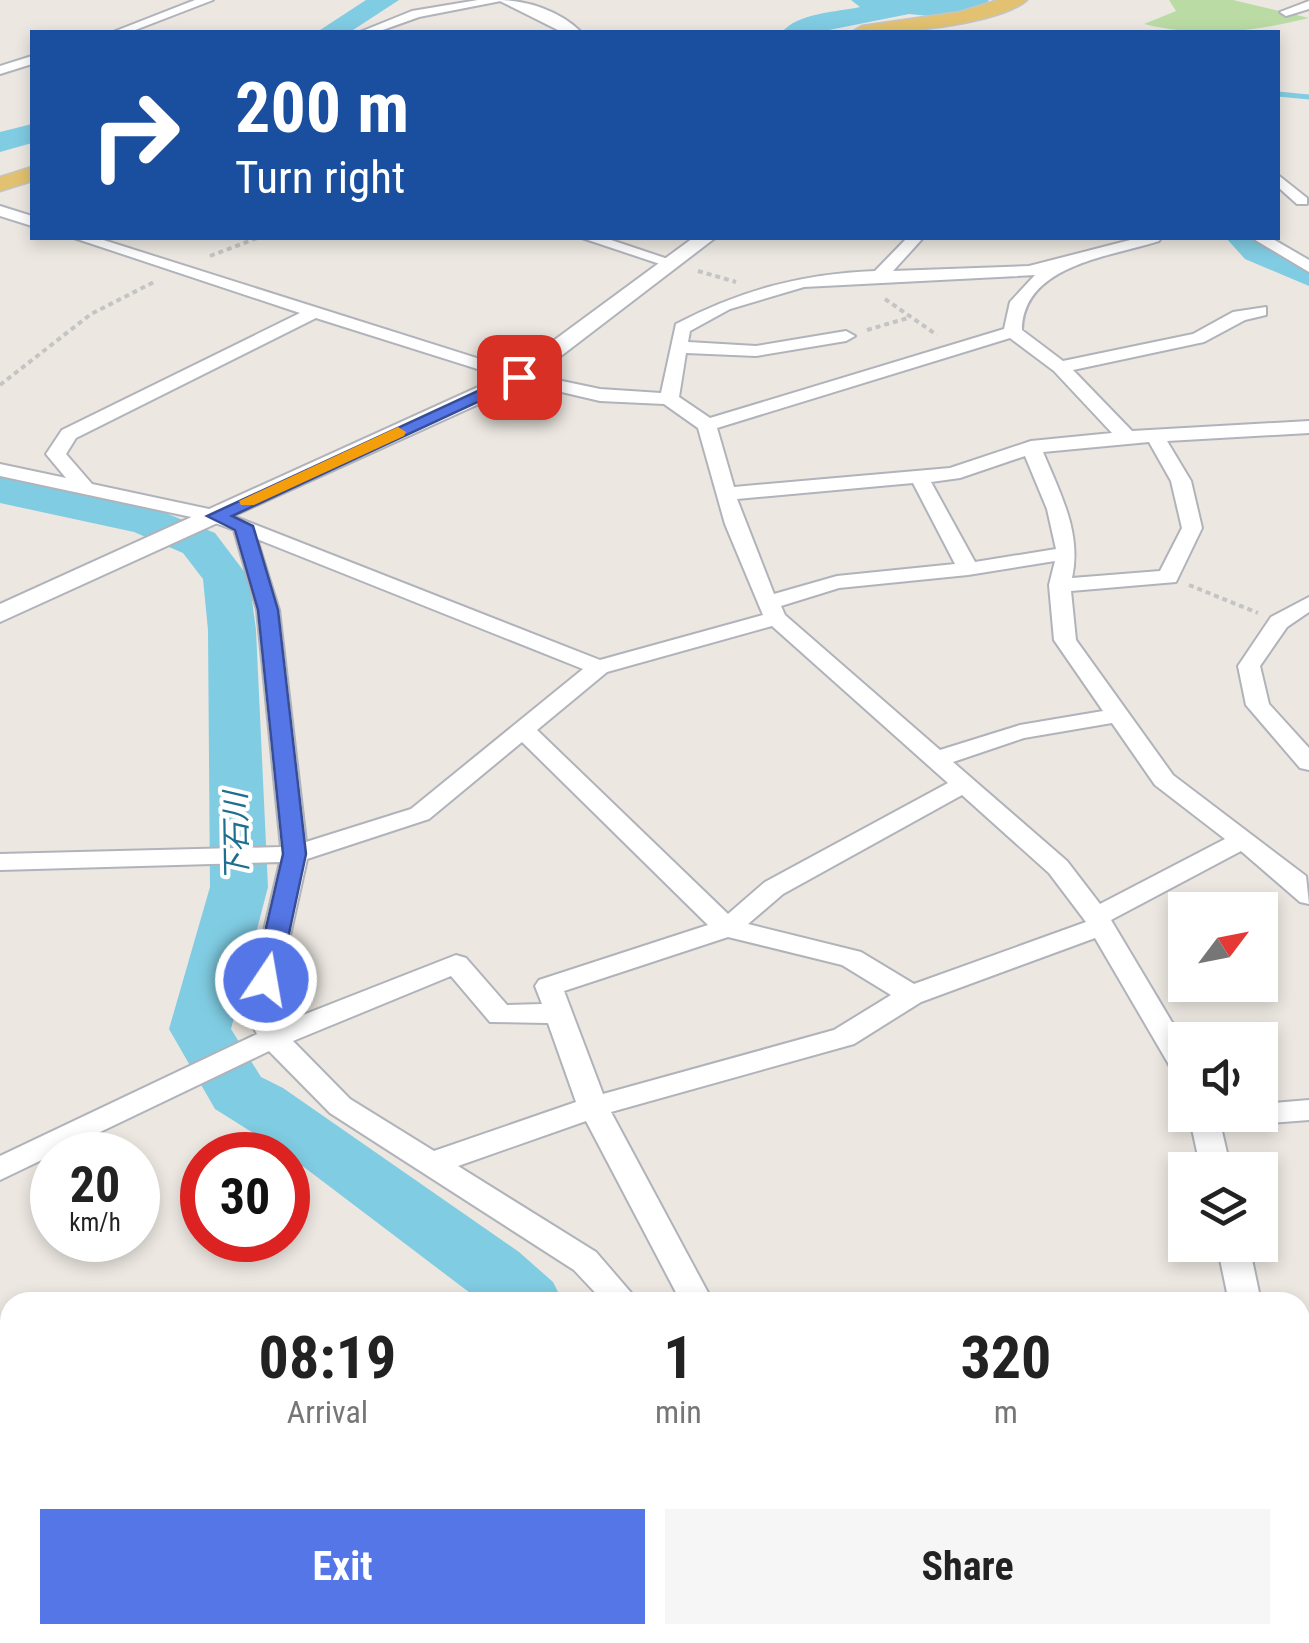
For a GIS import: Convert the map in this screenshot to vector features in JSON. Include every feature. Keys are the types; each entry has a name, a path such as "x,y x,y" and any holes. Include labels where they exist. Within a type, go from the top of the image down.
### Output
{"main road":[{"path":"503,0 569,30"},
{"path":"929,29 1018,0"},
{"path":"0,184 30,175"}],"street":[{"path":"124,30 207,0"},
{"path":"372,30 416,14 503,0"},
{"path":"1286,12 1309,5"},
{"path":"0,70 30,61"},
{"path":"1280,182 1305,201"},
{"path":"1280,205 1305,201"},
{"path":"0,210 30,220"},
{"path":"88,240 519,377 600,395 669,399 707,425 754,581 772,611 1058,867 1099,922 1168,1039"},
{"path":"597,240 672,263"},
{"path":"0,614 519,377 703,240"},
{"path":"883,272 913,240"},
{"path":"669,399 682,328 704,314 764,290 822,278 883,272 1010,273 1058,267 1146,240"},
{"path":"1263,240 1309,267"},
{"path":"1012,332 1012,308 1027,289 1058,267"},
{"path":"1060,367 1198,338 1239,316 1260,311"},
{"path":"86,489 56,454 69,434 315,312"},
{"path":"1012,332 1060,367 1127,437"},
{"path":"707,425 1012,332"},
{"path":"678,347 756,350 846,336"},
{"path":"725,494 952,474 1031,447 1127,437 1309,427"},
{"path":"1060,585 1168,577 1192,528 1180,481 1155,436"},
{"path":"1031,447 1057,509 1067,552 1060,585 1065,640 1164,780 1305,886"},
{"path":"0,470 216,516 599,667"},
{"path":"920,477 968,569"},
{"path":"244,526 268,610 294,854 259,1012 273,1038 340,1106 586,1261 614,1292"},
{"path":"0,862 294,854 420,814 599,667 772,611 837,582 968,569 1067,552"},
{"path":"1309,603 1279,622 1249,666 1258,705 1309,763"},
{"path":"934,760 1020,732 1118,715"},
{"path":"523,730 727,928 851,958 911,995"},
{"path":"692,1292 592,1106 549,986 727,928 774,888 963,784"},
{"path":"430,1164 592,1106 844,1037 911,995 1099,922 1241,841"},
{"path":"0,1169 273,1038 456,964 500,1015 559,1013"},
{"path":"1278,1113 1309,1110"},
{"path":"1236,1262 1244,1292"}],"path":[{"path":"0,385 90,314 179,269 252,240"},
{"path":"672,263 764,290"},
{"path":"883,272 886,281 874,289 908,318 940,337"},
{"path":"846,336 908,318"},
{"path":"1168,577 1279,622"}],"green space":[{"path":"1169,0 1233,0 1309,18 1242,30 1179,30 1144,24 1176,11"}],"waterway":[{"path":"334,30 385,0"},
{"path":"865,0 939,9 975,0"},
{"path":"801,30 902,7"},
{"path":"1280,94 1309,97"},
{"path":"0,142 30,134"},
{"path":"1246,240 1258,251 1309,275"},
{"name":"下石川","path":"0,490 147,522 199,543 226,578 232,630 239,887 200,1029 238,1093 260,1104 494,1271 517,1292"}],"slow traffic":[{"path":"248,501 398,432"}],"route":[{"path":"266,980 294,854 268,610 244,526 216,516 519,377"}]}
